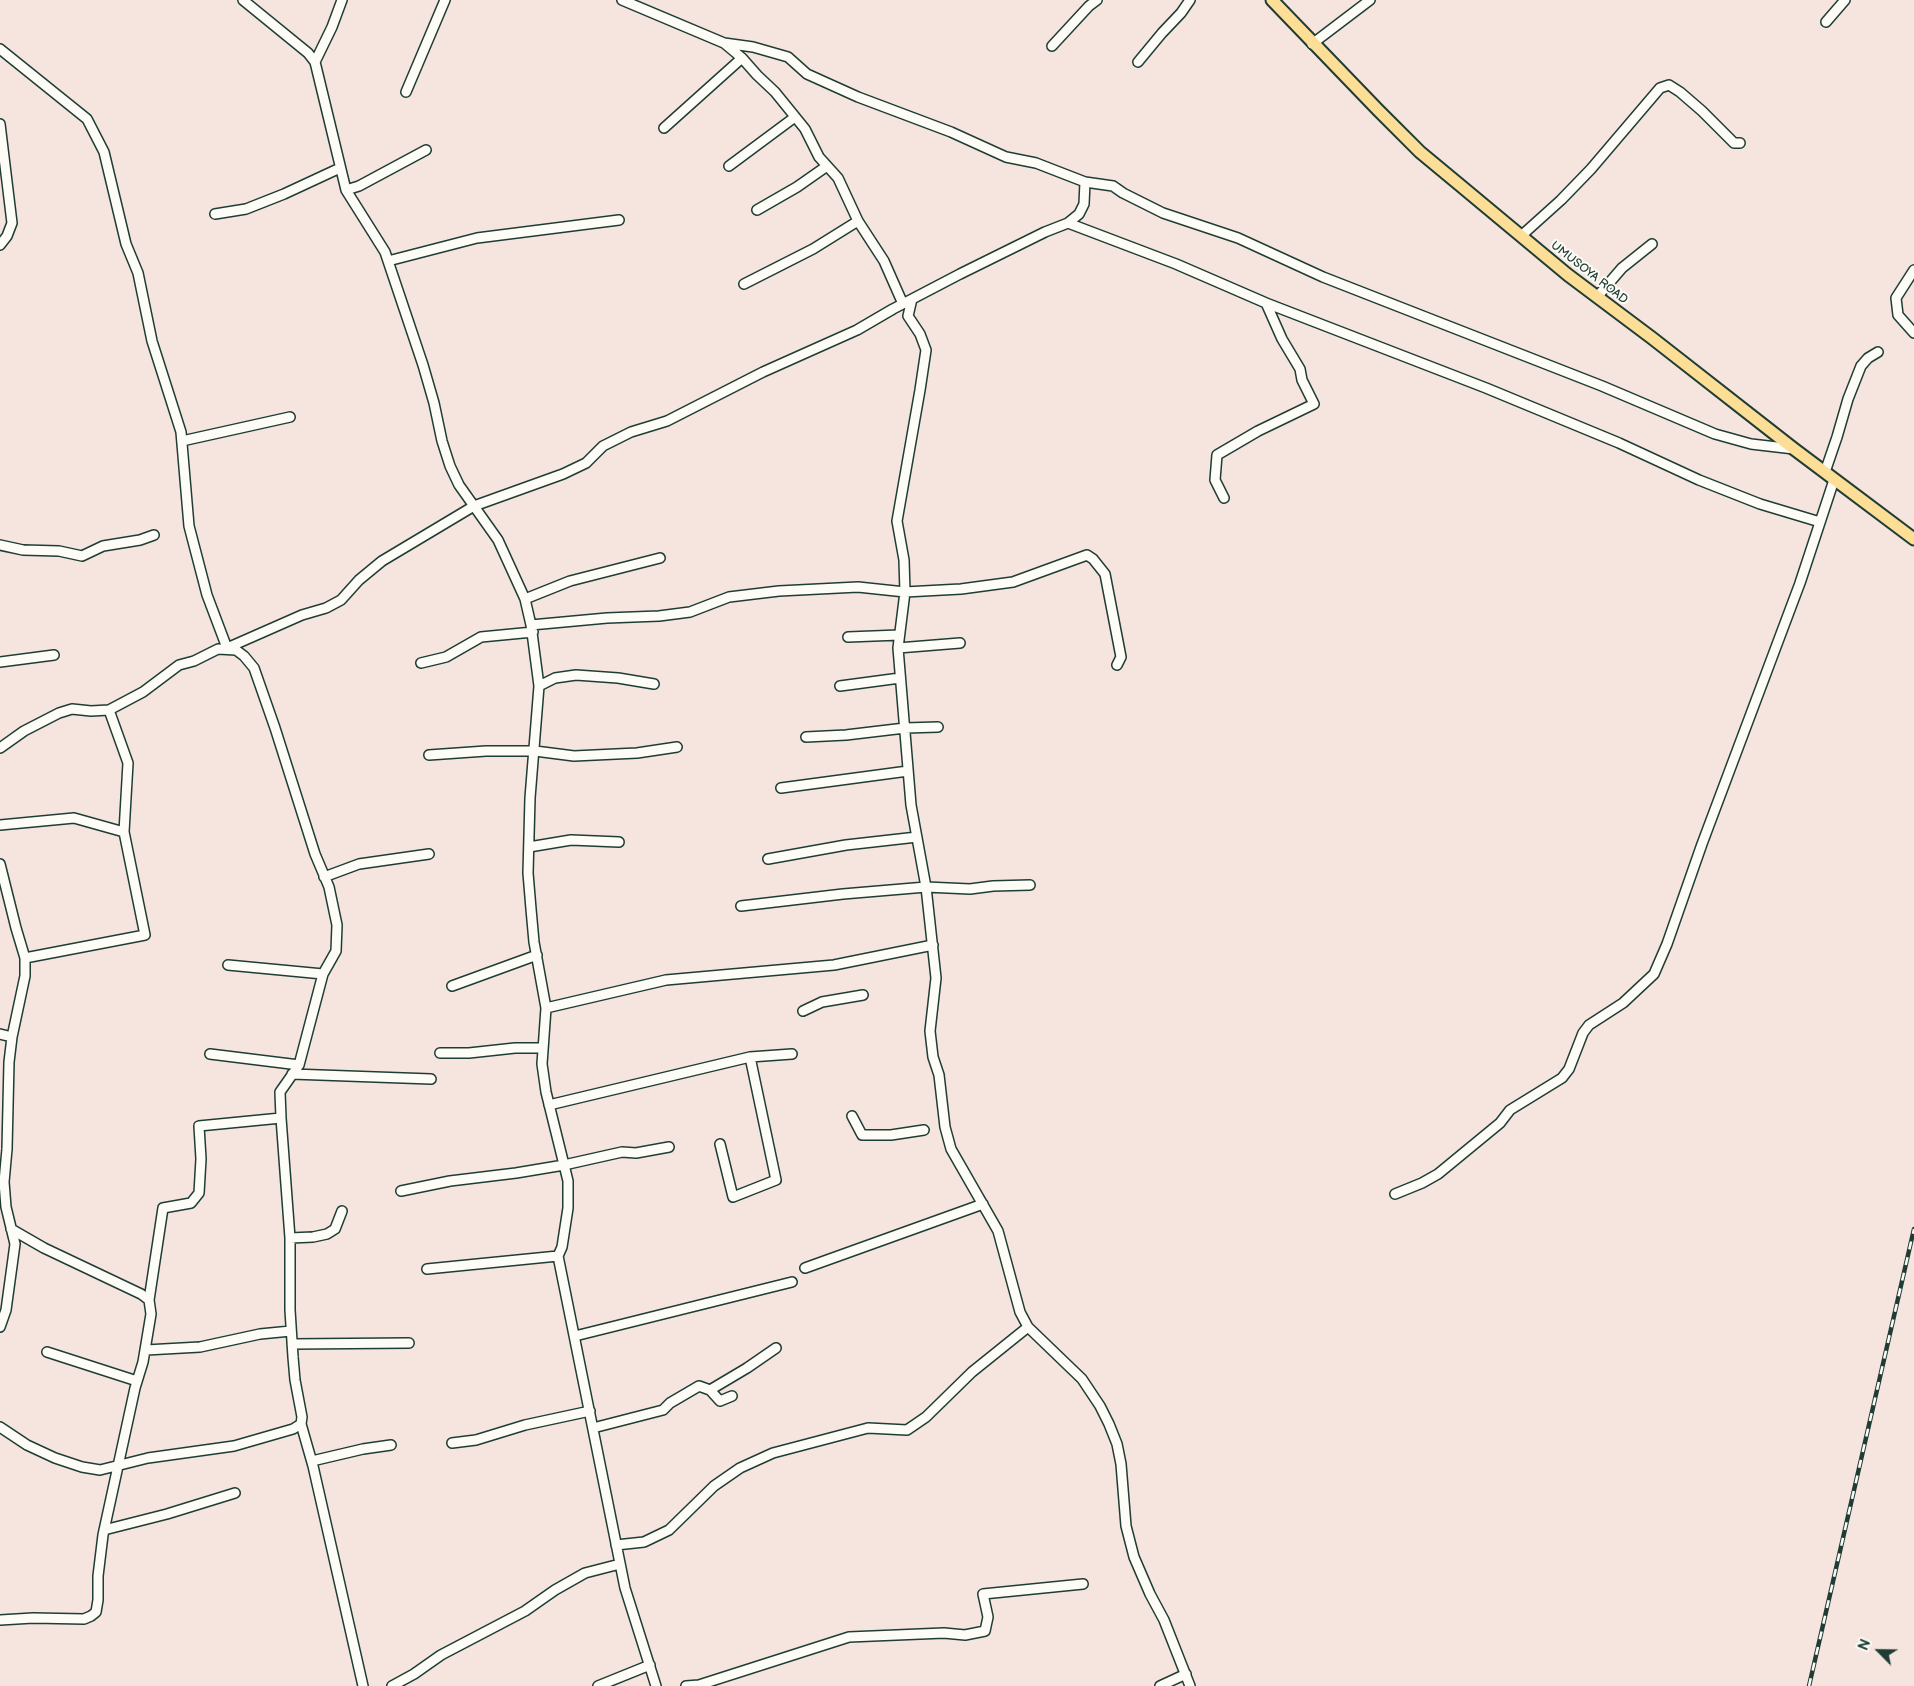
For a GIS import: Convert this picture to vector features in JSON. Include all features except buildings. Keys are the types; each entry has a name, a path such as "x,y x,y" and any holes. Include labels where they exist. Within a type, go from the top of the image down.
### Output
{"main road":[{"name":"UMUSOYA ROAD","path":"1272,0 1312,44 1420,152 1597,297 1834,480 1914,539"}],"street":[{"path":"243,0 308,53 315,62 346,190 373,232 388,261 426,374 450,466 459,485 498,540 525,599 532,628 539,686 530,798 529,847 530,900 546,1008 542,1064 546,1092 568,1181 568,1208 562,1247 558,1256 620,1564 632,1613 656,1686"},
{"path":"315,62 332,27 342,0"},
{"path":"406,92 445,0"},
{"path":"622,0 724,42 788,56 808,74 858,97 951,132 1006,157 1036,163 1085,182 1113,186 1123,194 1163,212 1238,238 1323,277 1602,386 1715,434 1751,444 1794,449"},
{"path":"1052,46 1089,6 1097,0"},
{"path":"1138,62 1190,0"},
{"path":"1312,44 1370,0"},
{"path":"1826,22 1845,0"},
{"path":"724,42 775,92 805,130 819,157 838,178 858,221 908,301 908,316 920,334 926,350 897,522 904,560 905,592 898,648 911,805 926,887 933,945 936,978 930,1031 933,1057 939,1075 943,1100 945,1127 951,1149 998,1231 1020,1312 1028,1327 1082,1379 1100,1406 1109,1424 1121,1464 1126,1526 1134,1557 1190,1686"},
{"path":"0,49 87,119 104,152 126,244 138,273 152,342 181,432 189,526 207,594 227,648"},
{"path":"664,128 742,58"},
{"path":"1521,236 1561,200 1660,88 1668,85 1680,92 1734,143 1740,143"},
{"path":"729,166 795,117"},
{"path":"0,124 4,186 12,222 7,236 0,245"},
{"path":"346,190 359,186 426,150"},
{"path":"757,210 828,166"},
{"path":"215,214 246,209 340,168"},
{"path":"0,748 24,731 59,713 72,709 109,710 143,692 179,665 218,649 227,648 302,615 326,608 341,600 359,580 382,561 474,506 586,464 603,446 631,432 667,421 763,372 857,330 908,301 1020,244 1068,223 1079,214 1084,204 1085,182"},
{"path":"388,261 477,238 619,220"},
{"path":"744,284 812,249 858,221"},
{"path":"1068,223 1176,264 1266,303 1486,388 1619,443 1734,494 1820,522"},
{"path":"1597,297 1622,268 1652,244"},
{"path":"1914,270 1896,298 1898,315 1914,333"},
{"path":"1224,498 1215,480 1218,454 1258,431 1314,404 1302,380 1300,369 1282,339 1266,303"},
{"path":"1825,472 1848,399 1861,366 1868,358 1878,352"},
{"path":"182,442 290,417"},
{"path":"1395,1194 1438,1174 1500,1123 1510,1110 1562,1078 1569,1070 1581,1039 1589,1025 1623,1004 1654,974 1667,944 1702,844 1797,591 1834,480"},
{"path":"0,545 23,550 59,551 82,556 103,546 140,540 154,535"},
{"path":"420,663 446,657 482,637 532,628 607,618 659,616 690,612 729,597 779,590 858,586 905,592 961,589 1013,582 1087,555 1093,559 1105,574 1121,657 1116,665"},
{"path":"525,599 570,581 660,558"},
{"path":"848,637 899,635"},
{"path":"898,648 960,643"},
{"path":"227,648 236,650 254,668 276,728 314,854 329,887 337,925 336,951 323,974 299,1065 280,1092 290,1238 291,1331 295,1380 302,1417 301,1424 312,1461 363,1686"},
{"path":"0,662 54,656"},
{"path":"539,686 555,678 576,675 618,678 654,684"},
{"path":"840,686 900,678"},
{"path":"25,958 145,935 124,832 128,763 109,710"},
{"path":"806,737 846,735 904,728 938,727"},
{"path":"429,755 486,751 535,751 574,756 637,753 677,748"},
{"path":"781,788 908,771"},
{"path":"0,825 74,818 124,832"},
{"path":"768,859 836,847 917,837"},
{"path":"529,847 571,840 619,842"},
{"path":"324,877 359,864 430,854"},
{"path":"0,864 25,958 25,976 12,1037 4,1182 6,1207 15,1244 6,1310 0,1327"},
{"path":"741,906 842,894 926,887 970,889 1030,885"},
{"path":"546,1008 666,980 834,965 933,945"},
{"path":"452,986 537,955"},
{"path":"228,965 323,974"},
{"path":"803,1011 822,1002 863,996"},
{"path":"0,1034 12,1037"},
{"path":"440,1052 469,1053 515,1048 544,1048"},
{"path":"210,1054 299,1065"},
{"path":"549,1105 750,1058 792,1054"},
{"path":"720,1144 732,1197 776,1180 750,1058"},
{"path":"292,1074 431,1079"},
{"path":"852,1116 862,1135 891,1135 924,1130"},
{"path":"0,1620 33,1618 84,1619 96,1612 98,1576 104,1530 146,1350 152,1314 149,1300 163,1208 191,1203 199,1193 201,1159 199,1126 281,1118"},
{"path":"401,1191 564,1165 622,1152 636,1153 669,1147"},
{"path":"805,1268 983,1204"},
{"path":"290,1238 327,1234 336,1229 342,1210"},
{"path":"11,1229 44,1248 128,1286 149,1300"},
{"path":"427,1269 558,1256"},
{"path":"575,1336 792,1282"},
{"path":"616,1545 644,1542 670,1530 714,1486 740,1468 773,1453 868,1428 908,1430 926,1417 972,1372 1028,1327"},
{"path":"146,1350 200,1348 260,1334 291,1331"},
{"path":"292,1344 409,1343"},
{"path":"710,1390 776,1348"},
{"path":"47,1352 138,1381"},
{"path":"593,1428 663,1410 670,1402 699,1386 710,1390 720,1401 732,1396"},
{"path":"452,1442 476,1440 525,1425 590,1411"},
{"path":"0,1427 27,1445 55,1458 82,1467 100,1470 148,1458 234,1446 294,1429 301,1424"},
{"path":"312,1461 363,1449 391,1445"},
{"path":"104,1530 167,1514 235,1493"},
{"path":"392,1686 414,1674 441,1655 525,1611 555,1590 585,1573 620,1564"},
{"path":"686,1686 699,1685 849,1637 944,1633 965,1634 985,1631 988,1617 983,1594 1083,1584"},
{"path":"598,1686 650,1665"},
{"path":"1160,1686 1186,1674"}],"railway":[{"path":"1809,1686 1914,1229"}]}
